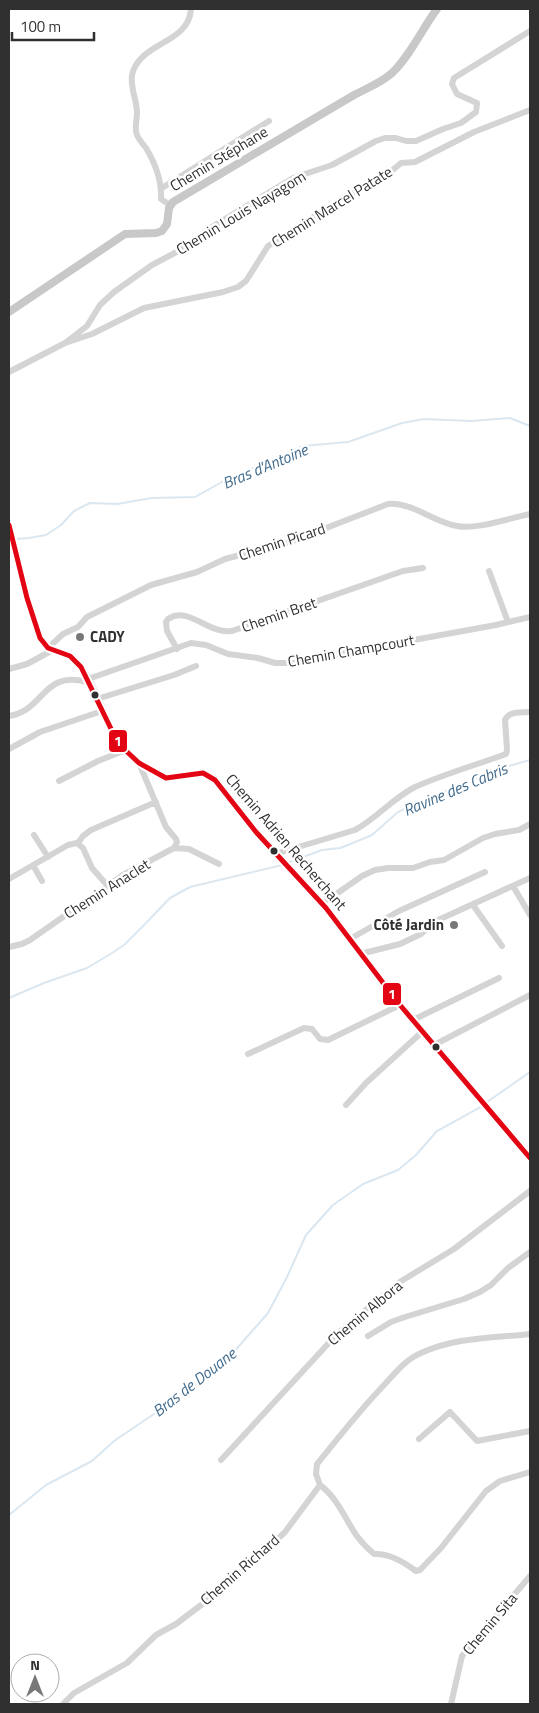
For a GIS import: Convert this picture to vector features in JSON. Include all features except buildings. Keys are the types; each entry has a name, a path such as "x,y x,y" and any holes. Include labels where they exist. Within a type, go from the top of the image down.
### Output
{"main road":[{"name":"Chemin Stéphane","path":"9,312 125,234 156,233 162,231 167,224 170,205 354,95 383,80 398,66 424,25 437,9"},
{"path":"9,525 27,598 40,638 50,649"},
{"name":"Chemin Adrien Recherchant","path":"50,649 75,659 89,681 116,738 139,763 166,778 200,773 209,775 215,780 289,869 322,904 422,1032 530,1158"}],"street":[{"path":"170,205 161,199 162,188 152,159 136,134 137,111 133,88 133,74 145,56 185,27 189,20 191,9"},
{"path":"474,132 467,120 476,112 477,102 456,94 452,84 454,78 530,30"},
{"name":"Chemin Marcel Patate","path":"9,372 65,343 92,334 144,308 223,292 238,286 246,281 262,252 273,242 330,206 388,174 401,164 416,162 474,132 530,110"},
{"name":"Chemin Louis Nayagom","path":"65,343 87,326 100,304 114,292 152,265 184,248 206,230 293,178 332,165 385,138 416,141 467,120"},
{"path":"162,188 269,121"},
{"name":"Chemin Picard","path":"9,669 27,664 50,649 63,634 78,627 87,617 151,585 197,572 225,560 290,542 388,504 400,504 450,524 464,527 530,514"},
{"name":"Chemin Bret","path":"176,649 166,626 168,619 175,615 189,616 217,630 232,631 403,571 423,568"},
{"path":"489,571 508,622"},
{"name":"Chemin Champcourt","path":"89,681 191,643 206,645 228,654 258,658 274,663 299,663 530,617"},
{"path":"97,699 174,675 196,666"},
{"path":"9,716 23,712 42,694 64,679 76,678 89,681"},
{"path":"9,749 40,732 102,711"},
{"path":"277,855 355,830 367,824 393,802 414,788 506,754 506,717 510,714 528,712"},
{"path":"59,781 98,761 126,750"},
{"path":"139,763 166,827 176,839 177,842 174,848 189,849 219,864"},
{"path":"9,879 68,845 78,843 91,830 156,802"},
{"path":"322,904 362,876 374,870 413,868 430,862 444,860 483,838 519,830 530,824"},
{"path":"34,835 48,856"},
{"path":"78,843 83,848 92,868 108,885"},
{"name":"Chemin Anaclet","path":"9,946 22,944 30,940 123,875 174,848"},
{"path":"33,865 42,882"},
{"path":"350,939 399,911 485,872"},
{"path":"360,954 400,944 421,934 436,921 530,878"},
{"path":"513,886 530,915"},
{"path":"473,905 502,946"},
{"path":"413,1020 499,978"},
{"path":"434,1046 530,996"},
{"path":"248,1054 304,1028 312,1029 320,1039 328,1040 400,1005"},
{"path":"346,1105 366,1083 422,1032"},
{"name":"Chemin Albora","path":"221,1460 338,1332 398,1283 454,1249 530,1191"},
{"path":"368,1336 391,1322 464,1299 480,1292 530,1252"},
{"path":"530,1334 483,1337 456,1342 428,1350 412,1358 361,1408 317,1464 316,1474 320,1485 338,1504 354,1532 374,1554 394,1558 416,1571 420,1570 441,1548 486,1491 500,1481 530,1472"},
{"path":"418,1440 450,1412 477,1441 530,1431"},
{"name":"Chemin Richard","path":"62,1704 74,1693 127,1663 156,1635 176,1624 248,1567 285,1532 320,1485"},
{"name":"Chemin Sita","path":"452,1704 462,1656 530,1576"}],"waterway":[{"name":"Bras d'Antoine","path":"15,539 46,535 61,525 74,511 90,503 117,504 152,498 195,497 222,482 303,446 348,442 402,423 424,419 471,421 510,418 530,426"},
{"name":"Ravine des Cabris","path":"287,863 322,850 340,848 372,835 398,812 418,802 505,767 530,760"},
{"name":"Ravine des Cabris","path":"9,998 87,968 112,953 124,945 170,898 190,887 282,865"},
{"name":"Bras de Douane","path":"487,1102 530,1072"},
{"name":"Bras de Douane","path":"9,1515 46,1485 92,1461 114,1441 185,1393 217,1368 268,1313 306,1235 333,1205 363,1184 398,1170 416,1155 437,1131 484,1105"}],"transit line":[{"name":"1","path":"9,525 27,598 40,638 48,648 70,656 81,667 115,737 124,749 139,763 166,778 203,773 215,780 256,832 326,908 400,1005 530,1158"}],"place":[{"name":"CADY","path":"80,637"},
{"name":"Côté Jardin","path":"454,925"}]}
